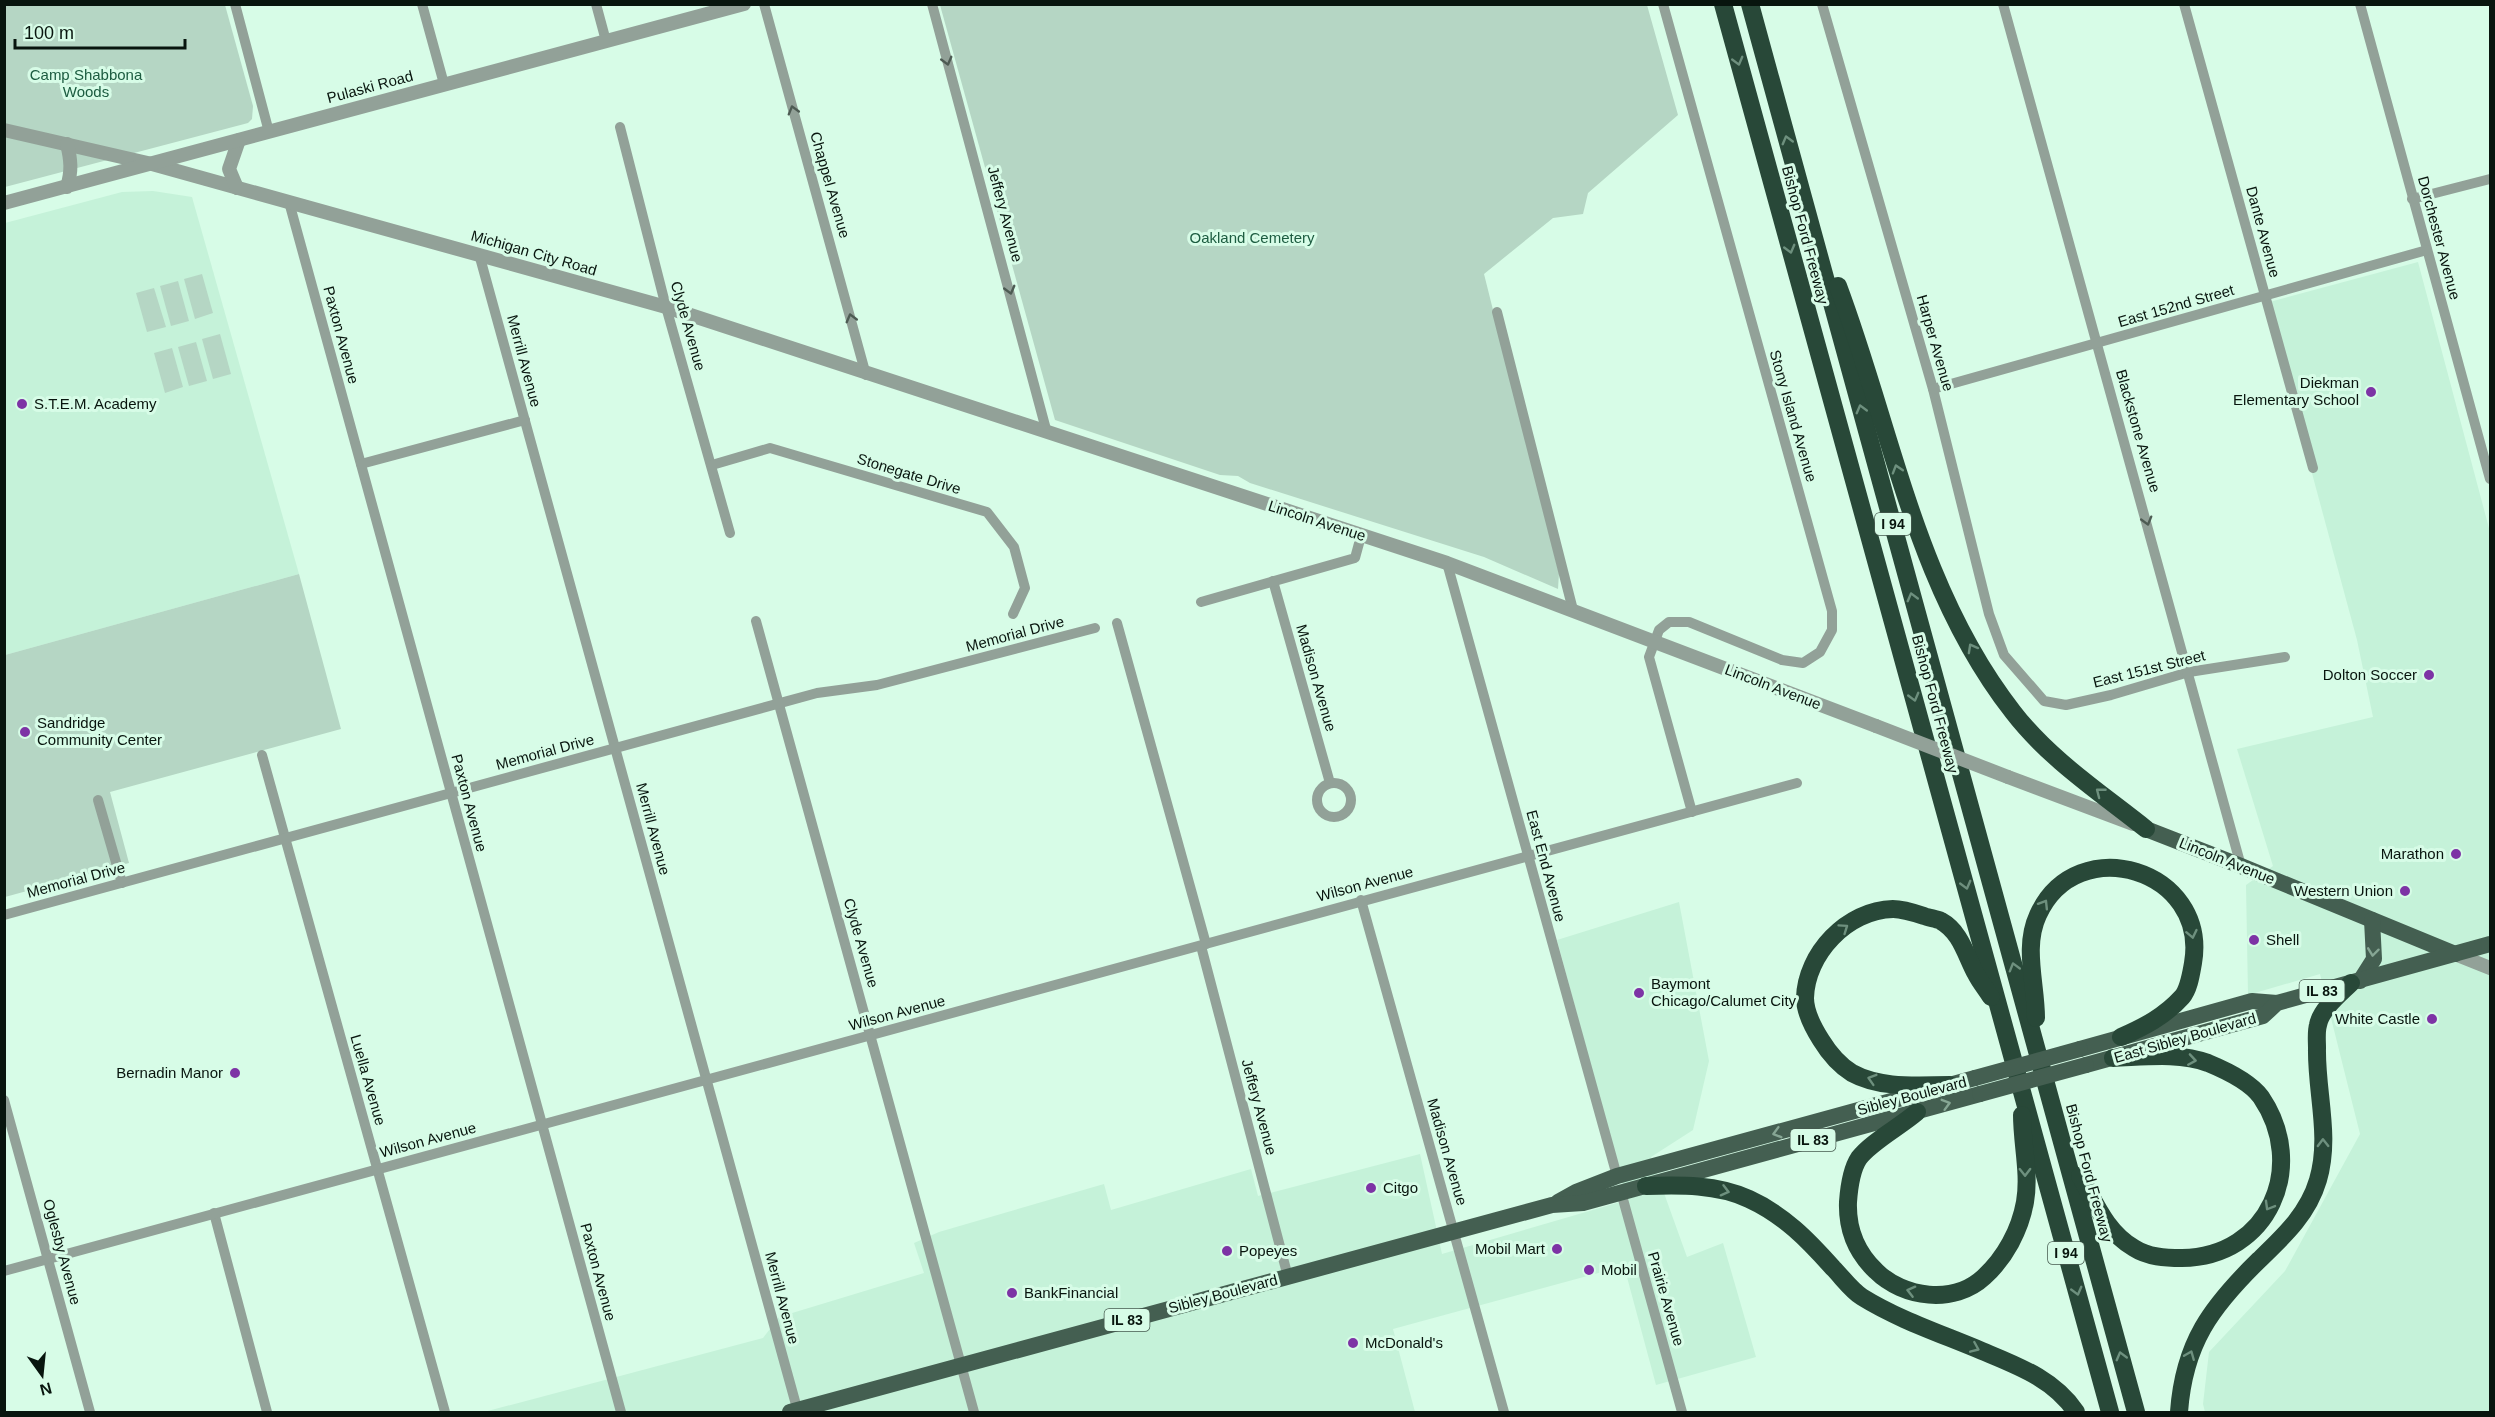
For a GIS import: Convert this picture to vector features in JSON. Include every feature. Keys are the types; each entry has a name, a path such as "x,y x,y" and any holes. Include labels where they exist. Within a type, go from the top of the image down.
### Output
{"highway":[{"name":"Bishop Ford Freeway","path":"1723,4 2110,1413"},
{"name":"Bishop Ford Freeway","path":"1750,4 2136,1413"},
{"path":"1799,183 1851,321 1912,518 1934,577 1973,652 2013,713 2061,762 2146,829"},
{"path":"2036,1044 2036,999 2030,960 2031,939 2037,916 2060,884 2083,873 2103,868 2128,868 2151,877 2169,891 2185,909 2193,932 2195,951 2191,977 2184,995 2162,1015 2121,1037"},
{"path":"1950,1085 1889,1084 1853,1073 1830,1055 1812,1027 1805,999 1812,969 1820,950 1838,932 1861,916 1893,909 1942,921 1958,938 1976,974 1999,1009"},
{"path":"2179,1413 2184,1371 2208,1315 2238,1280 2290,1230 2306,1209 2318,1180 2324,1149 2317,1058 2318,1024 2329,1006 2356,982"},
{"path":"2062,1145 2102,1218 2132,1247 2146,1254 2166,1258 2213,1255 2237,1243 2254,1229 2272,1205 2280,1181 2280,1151 2274,1123 2260,1096 2235,1077 2206,1063 2167,1056 2113,1058"},
{"path":"1917,1112 1859,1158 1849,1186 1848,1217 1855,1245 1868,1263 1888,1283 1910,1292 1934,1295 1959,1290 1982,1278 2004,1254 2016,1232 2025,1201 2022,1093"},
{"path":"1646,1186 1689,1185 1718,1189 1748,1198 1774,1212 1798,1230 1860,1296 1896,1315 2033,1372 2053,1387 2076,1413"}],"main road":[{"name":"Lincoln Avenue","path":"2146,829 2455,954"},
{"path":"2356,982 2374,959 2372,920"},
{"name":"East Sibley Boulevard","path":"1977,1086 2113,1058 2263,1016 2277,1004 2490,944"},
{"name":"Sibley Boulevard","path":"1619,1184 1646,1186 1917,1112 1977,1086 2080,1049 2252,1000 2277,1004"},
{"name":"Sibley Boulevard","path":"795,1412 1552,1205 1583,1203 1619,1184 1950,1085 1977,1086"}],"street":[{"path":"235,4 269,132"},
{"path":"422,4 444,84"},
{"path":"596,4 606,41"},
{"name":"Pulaski Road","path":"4,203 744,4"},
{"name":"Chappel Avenue","path":"764,4 867,375"},
{"name":"Jeffery Avenue","path":"932,4 1047,433"},
{"name":"Stony Island Avenue","path":"1653,642 1659,630 1669,622 1689,622 1782,660 1803,663 1820,652 1832,630 1832,611 1663,4"},
{"name":"Harper Avenue","path":"1822,4 1933,388 1989,614 2004,655 2028,684"},
{"name":"Blackstone Avenue","path":"2003,4 2241,866"},
{"name":"Dante Avenue","path":"2184,4 2313,468"},
{"name":"Dorchester Avenue","path":"2360,4 2490,479"},
{"name":"Clyde Avenue","path":"620,127 666,307 730,533"},
{"name":"Michigan City Road","path":"4,130 152,164 666,307 1047,433"},
{"path":"237,188 229,169 238,140"},
{"path":"67,144 71,161 71,174 67,187"},
{"path":"2412,200 2490,178"},
{"name":"Paxton Avenue","path":"289,202 621,1413"},
{"name":"East 152nd Street","path":"1933,388 2098,344 2427,250"},
{"name":"Merrill Avenue","path":"479,254 795,1412"},
{"path":"1497,312 1573,610"},
{"path":"360,464 525,420"},
{"name":"Lincoln Avenue","path":"1047,433 1447,563 2146,829"},
{"name":"Stonegate Drive","path":"712,465 771,448 987,512 1014,547 1025,588 1013,614"},
{"path":"1201,602 1355,558 1361,536"},
{"name":"East End Avenue","path":"1447,563 1619,1184"},
{"name":"Madison Avenue","path":"1274,581 1330,783"},
{"name":"Clyde Avenue","path":"756,621 974,1413"},
{"name":"Jeffery Avenue","path":"1117,623 1204,945 1288,1277"},
{"name":"Memorial Drive","path":"4,915 818,693 877,685 1095,628"},
{"path":"1653,642 1649,657 1692,812"},
{"name":"East 151st Street","path":"2028,684 2044,700 2066,705 2111,695 2189,672 2285,657"},
{"name":"Luella Avenue","path":"262,755 445,1413"},
{"name":"Wilson Avenue","path":"4,1271 1797,783"},
{"path":"98,800 122,883"},
{"name":"Madison Avenue","path":"1361,900 1504,1413"},
{"name":"Lincoln Avenue","path":"2455,954 2490,968"},
{"name":"Oglesby Avenue","path":"4,1100 90,1413"},
{"name":"Prairie Avenue","path":"1619,1184 1682,1413"},
{"path":"214,1214 267,1413"}],"shaded area":[{"path":"153,191 192,197 299,574 5,655 5,223 122,192"},
{"path":"2418,262 2490,532 2490,1412 2205,1412 2203,1404 2209,1352 2285,1271 2360,1134 2320,974 2248,995 2246,885 2273,866 2237,749 2373,717 2357,640 2266,303"},
{"path":"1679,902 1709,1061 1693,1130 1651,1157 1687,1257 1723,1243 1756,1357 1656,1385 1624,1266 1393,1329 1415,1412 484,1412 763,1338 779,1317 924,1273 914,1243 939,1232 1104,1184 1111,1210 1251,1169 1258,1196 1420,1154 1442,1254 1627,1200 1557,940"}],"green space":[{"name":"Camp Shabbona Woods","path":"5,5 225,5 253,106 252,119 248,123 5,187"},
{"name":"Oakland Cemetery","path":"940,5 1647,5 1678,115 1588,193 1583,214 1553,218 1484,274 1559,573 1558,589 1484,557 1250,483 1238,476 1220,475 1055,420"},
{"path":"202,274 213,313 195,319 184,279"},
{"path":"178,281 189,321 171,326 160,286"},
{"path":"154,288 166,327 147,332 136,293"},
{"path":"220,334 231,374 213,379 202,339"},
{"path":"196,342 207,381 189,386 178,347"},
{"path":"172,348 183,387 165,393 154,353"},
{"path":"299,574 341,729 110,792 129,863 5,897 5,655"}],"place":[{"name":"Diekman Elementary School","path":"2371,392"},
{"name":"S.T.E.M. Academy","path":"22,404"},
{"name":"Dolton Soccer","path":"2429,675"},
{"name":"Sandridge Community Center","path":"25,732"},
{"name":"Marathon","path":"2456,854"},
{"name":"Western Union","path":"2405,891"},
{"name":"Shell","path":"2254,940"},
{"name":"Baymont Chicago/Calumet City","path":"1639,993"},
{"name":"White Castle","path":"2432,1019"},
{"name":"Bernadin Manor","path":"235,1073"},
{"name":"Citgo","path":"1371,1188"},
{"name":"Mobil Mart","path":"1557,1249"},
{"name":"Popeyes","path":"1227,1251"},
{"name":"Mobil","path":"1589,1270"},
{"name":"BankFinancial","path":"1012,1293"},
{"name":"McDonald's","path":"1353,1343"}]}
